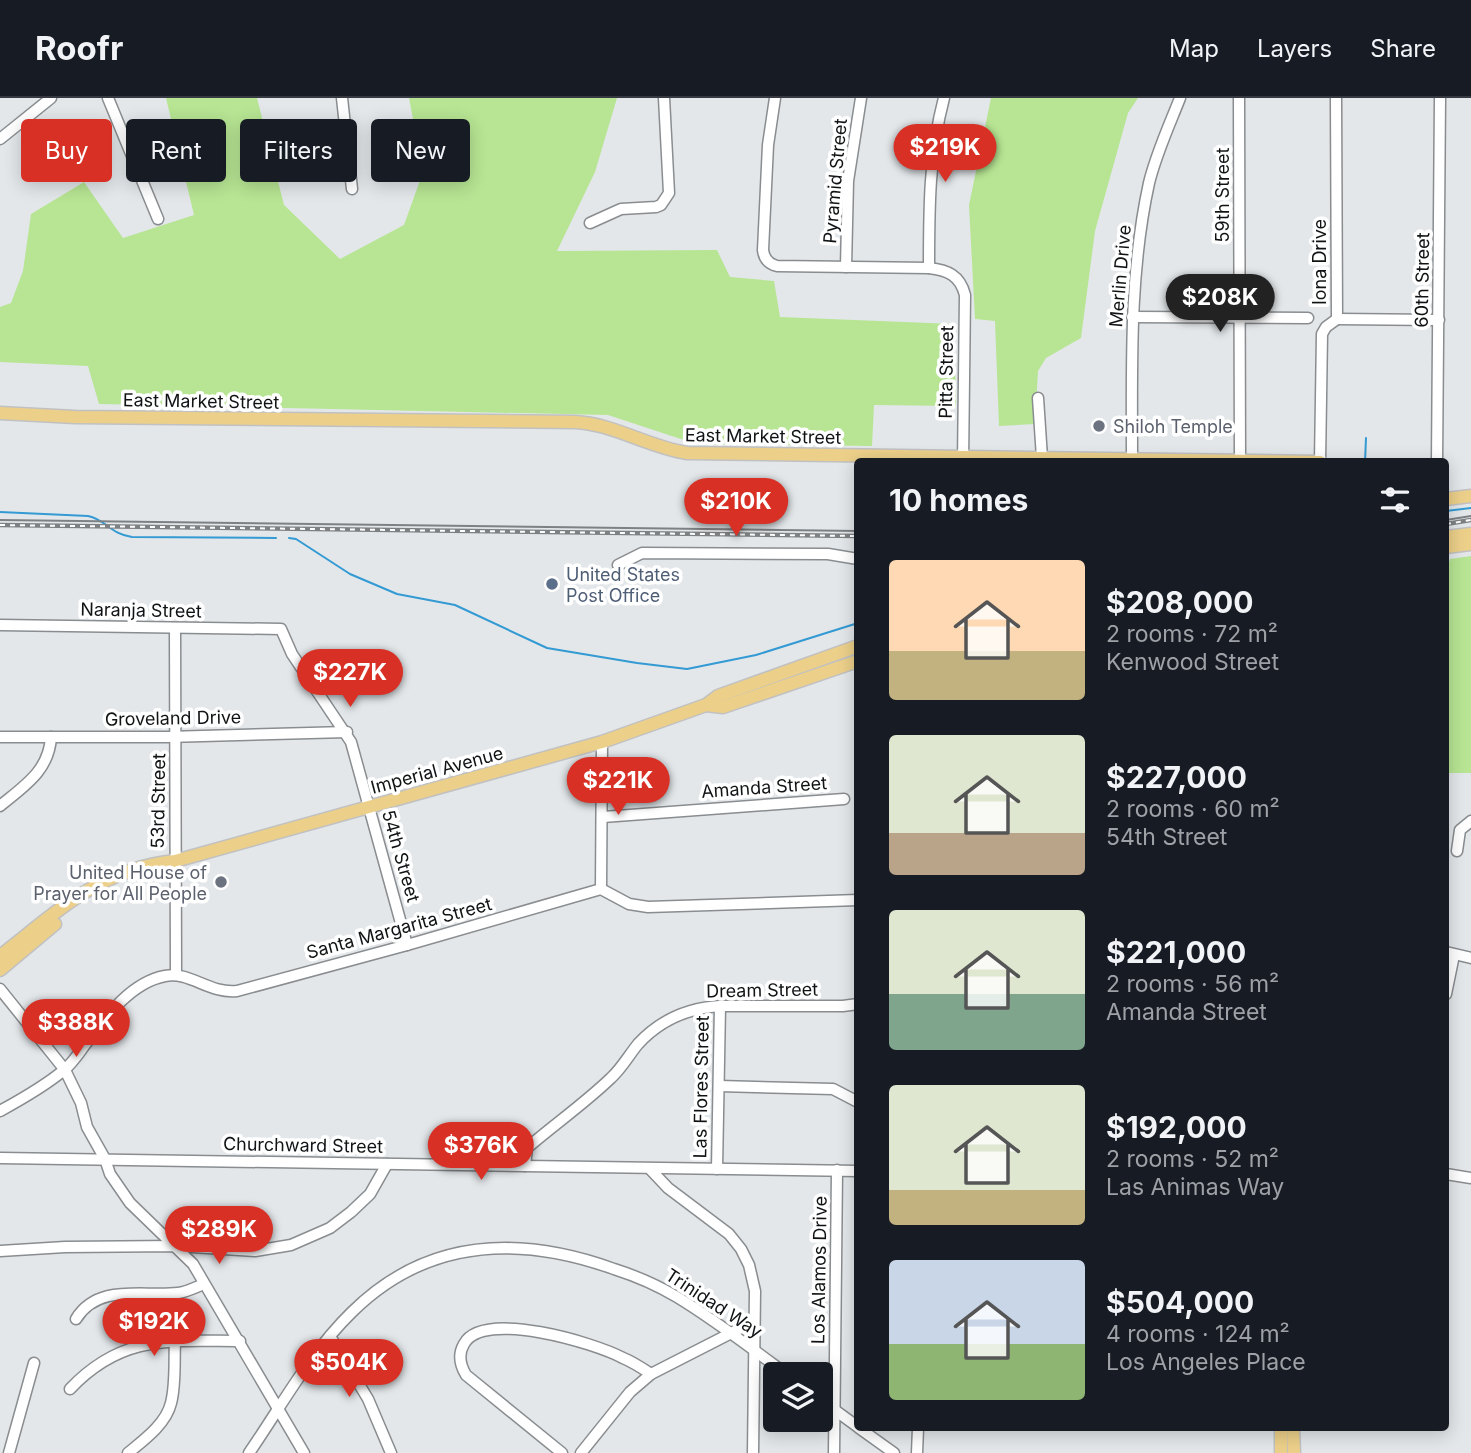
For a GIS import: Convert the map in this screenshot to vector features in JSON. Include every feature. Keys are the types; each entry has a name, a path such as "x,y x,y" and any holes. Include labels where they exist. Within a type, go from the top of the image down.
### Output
{"main road":[{"name":"East Market Street","path":"0,413 75,417 575,422 602,426 659,448 687,453 917,458"},
{"path":"1449,499 1471,496"},
{"path":"1449,537 1471,534"},
{"path":"1449,547 1471,544"},
{"name":"Imperial Avenue","path":"0,956 75,898 99,883 153,864 175,861 602,742 854,647"},
{"name":"Imperial Avenue","path":"706,705 723,707 854,662"},
{"name":"Imperial Avenue","path":"0,970 89,896 117,882 155,871 175,861"},
{"path":"1280,1431 1281,1453"},
{"path":"1293,1431 1294,1453"}],"street":[{"path":"0,139 51,98"},
{"path":"108,98 158,219"},
{"path":"342,98 352,189"},
{"path":"590,223 621,209 661,205 669,193 664,98"},
{"path":"775,98 768,145 763,250 769,262 786,267 929,268 929,185 944,98"},
{"name":"Pyramid Street","path":"845,267 848,181 861,98"},
{"name":"Merlin Drive","path":"1132,458 1132,317 1139,232 1150,180 1180,98"},
{"name":"59th Street","path":"1239,98 1240,458"},
{"name":"Iona Drive","path":"1320,458 1322,334 1326,327 1337,319 1336,98"},
{"name":"60th Street","path":"1437,458 1440,98"},
{"name":"Pitta Street","path":"929,268 950,272 961,283 965,295 963,458"},
{"path":"1132,317 1308,317"},
{"path":"1337,319 1439,320"},
{"path":"1038,398 1042,458"},
{"path":"618,565 642,553 828,554 854,558"},
{"name":"Naranja Street","path":"0,625 281,629"},
{"name":"53rd Street","path":"175,628 176,975"},
{"name":"54th Street","path":"281,629 292,654 347,732 407,945"},
{"name":"Groveland Drive","path":"0,737 347,732"},
{"path":"0,806 44,768 51,748 51,737"},
{"path":"602,742 601,889 629,904 648,907 854,900"},
{"name":"Amanda Street","path":"603,817 844,799"},
{"path":"1457,851 1460,830 1471,821"},
{"name":"Santa Margarita Street","path":"176,975 213,990 237,991 601,889"},
{"path":"1450,953 1471,958"},
{"path":"0,1111 65,1070 103,1020 141,985 176,975"},
{"path":"0,989 65,1070 81,1104 87,1127 105,1159 110,1174 130,1203 194,1264 304,1453"},
{"name":"Dream Street","path":"525,1166 527,1148 613,1077 638,1044 651,1032 683,1012 720,1006 854,1005"},
{"name":"Las Flores Street","path":"716,1169 720,1006"},
{"path":"719,1086 832,1089 854,1099"},
{"name":"Churchward Street","path":"0,1158 854,1171"},
{"path":"0,1251 65,1247 176,1246 255,1251 291,1245 330,1228 361,1203 370,1194 387,1164"},
{"path":"650,1169 668,1188 723,1228 736,1241 752,1273 755,1292 753,1453"},
{"name":"Los Alamos Drive","path":"834,1453 837,1170"},
{"path":"1449,1174 1471,1178"},
{"name":"Trinidad Way","path":"248,1453 307,1364 363,1301 416,1267 463,1251 499,1247 542,1250 573,1256 628,1274 676,1296 769,1362"},
{"path":"76,1319 82,1309 113,1294 180,1293 204,1284"},
{"path":"581,1453 630,1392 652,1374 743,1327 754,1317"},
{"path":"562,1453 466,1375 460,1354 470,1336 488,1330 523,1330 544,1334 582,1343 622,1357 652,1374"},
{"path":"330,1336 368,1399 390,1453"},
{"path":"128,1453 146,1439 163,1420 171,1403 174,1341"},
{"path":"70,1389 84,1375 128,1348 157,1342 240,1341"},
{"path":"9,1453 34,1363"},
{"path":"834,1410 854,1424"},
{"path":"864,1431 894,1453"},
{"path":"917,1453 918,1431"}],"green space":[{"path":"166,98 257,98 262,119 240,119 240,182 278,182 284,205 340,259 404,225 419,182 470,182 470,119 413,119 409,98 617,98 595,172 557,251 717,250 730,277 774,281 780,317 954,324 956,406 874,405 872,446 696,444 608,415 99,404 88,366 0,362 0,307 11,303 23,271 31,214 84,182 123,238 194,215 186,182 226,182 226,119 171,119"},
{"path":"991,98 1138,98 1128,113 1095,231 1081,338 1046,358 1038,371 1035,424 999,426 995,321 975,319 969,205"},
{"path":"1471,556 1471,773 1449,773 1450,559"}],"waterway":[{"path":"1365,458 1366,438"},
{"path":"1449,511 1471,508"},
{"path":"0,512 88,516 132,537 276,538"},
{"path":"289,538 296,539 350,574 397,594 455,605 547,648 637,663 687,669 756,655 854,624"}],"tram line":[{"path":"1449,520 1471,516"},
{"path":"0,520 854,531"}],"railway":[{"path":"1449,524 1471,520"},
{"path":"0,525 854,536"}],"place":[{"name":"Shiloh Temple","path":"1099,426"},
{"name":"United States Post Office","path":"552,584"},
{"name":"United House of Prayer for All People","path":"221,882"}]}
